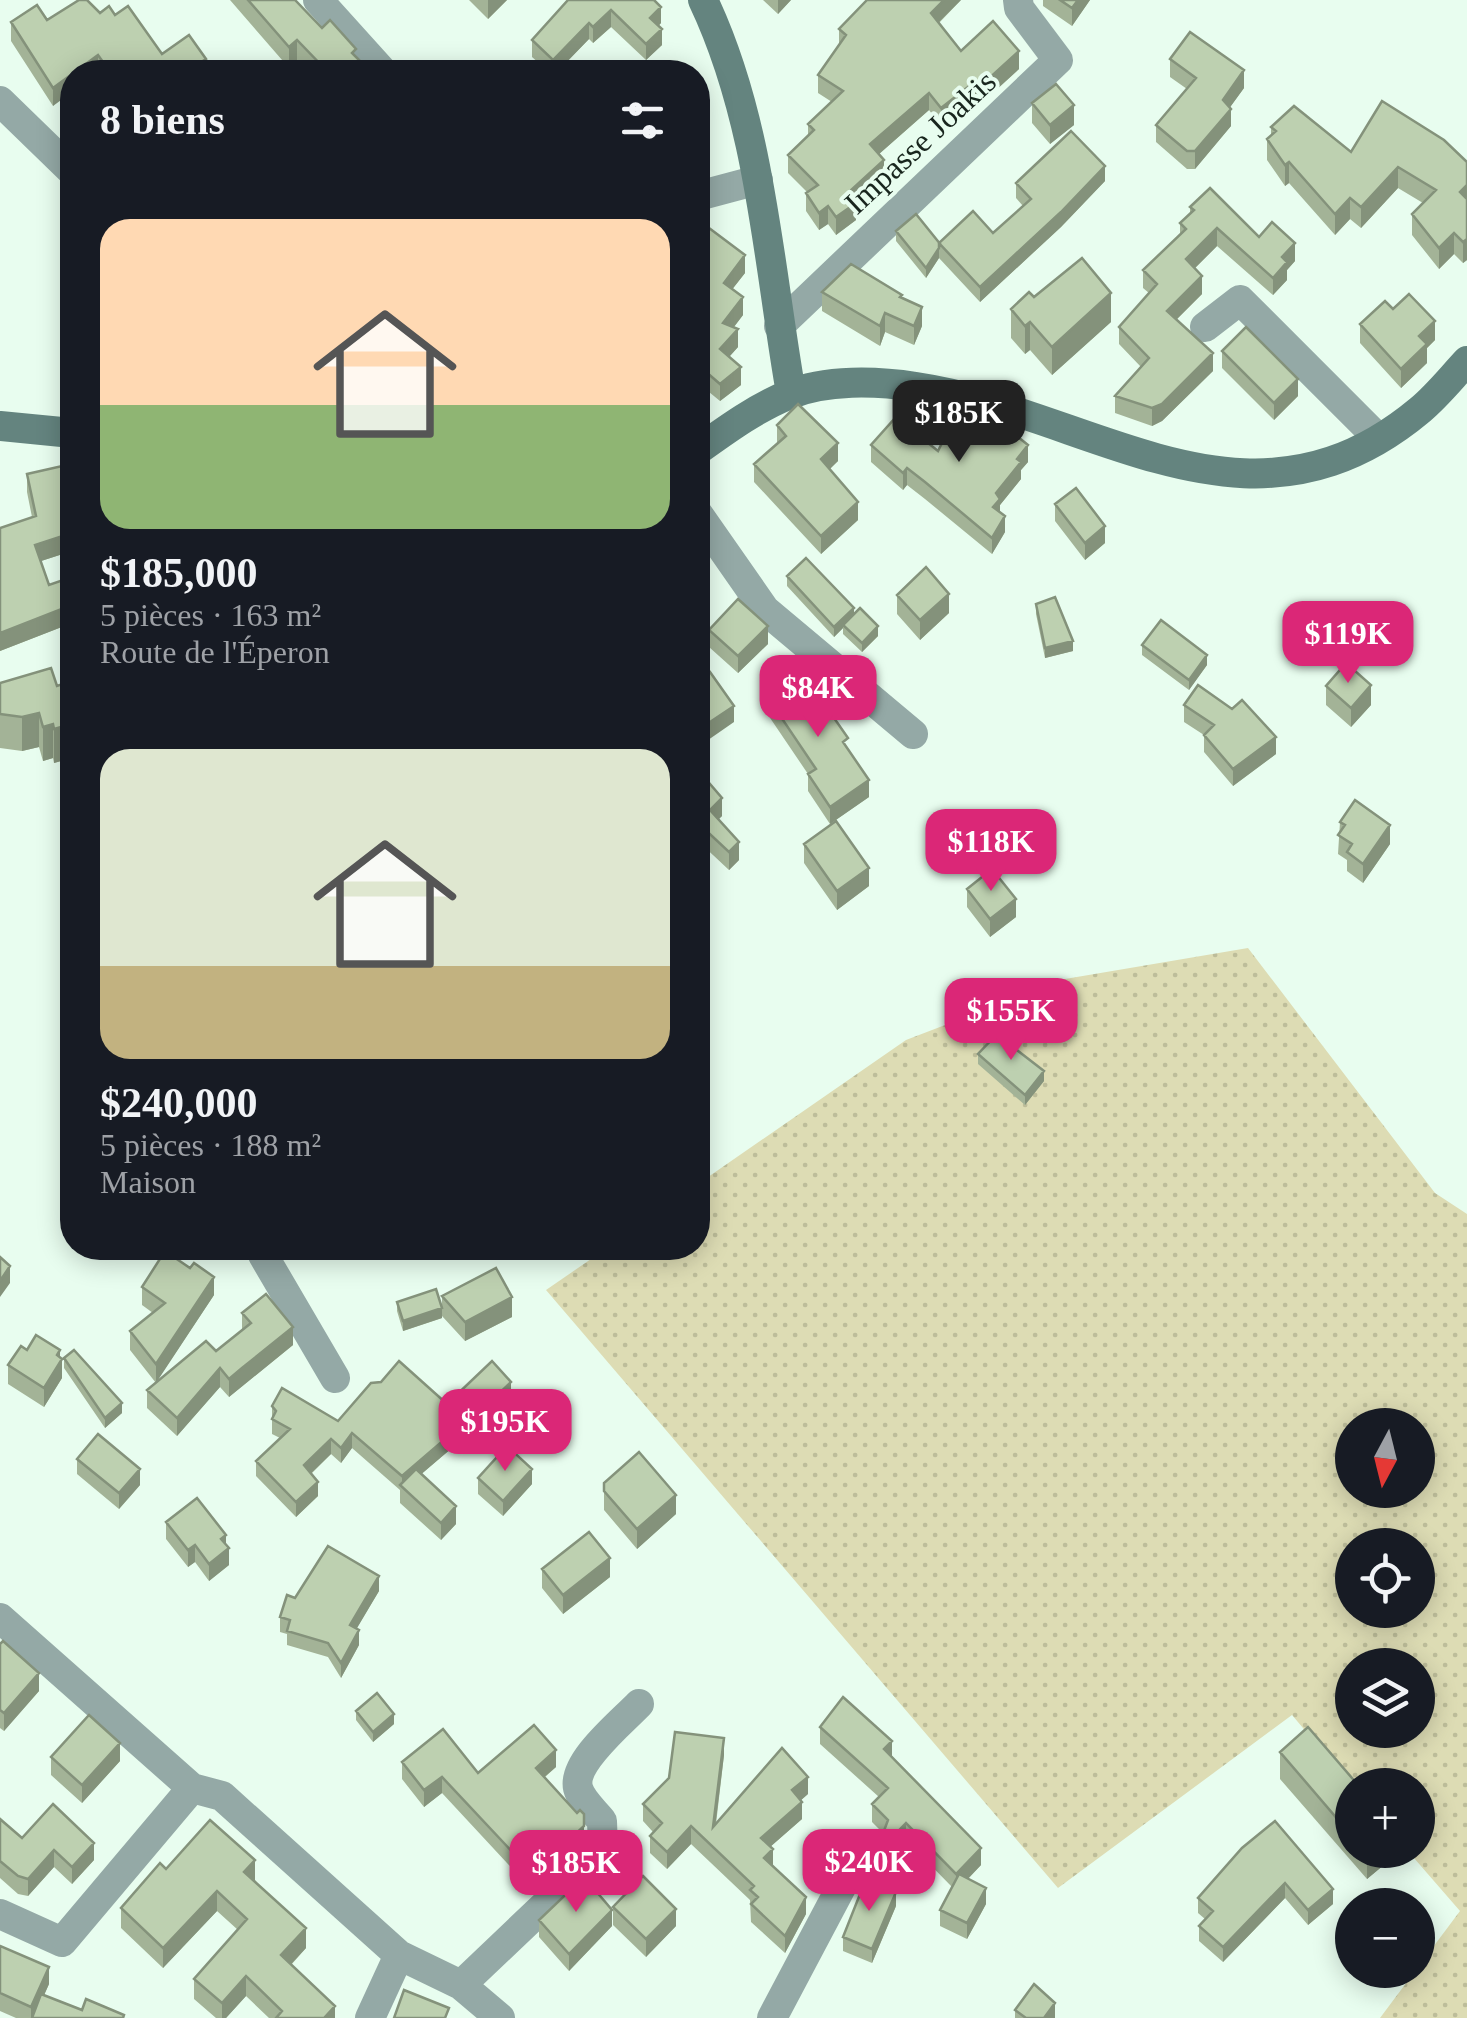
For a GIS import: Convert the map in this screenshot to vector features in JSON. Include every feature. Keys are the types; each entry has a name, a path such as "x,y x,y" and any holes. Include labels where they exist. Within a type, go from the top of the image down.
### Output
{"main road":[{"path":"704,0 728,52 758,180 791,394"},
{"path":"710,442 791,394 840,384 888,382 978,399 1166,462 1258,475 1304,472 1343,457 1420,410 1467,361"},
{"path":"0,426 60,432"}],"street":[{"path":"318,0 372,60"},
{"name":"Impasse Joakis","path":"780,326 1058,60 1019,8 1018,0"},
{"path":"0,100 60,160"},
{"path":"710,193 758,180"},
{"path":"1205,328 1240,300 1378,438"},
{"path":"710,531 765,610 913,734"},
{"path":"266,1260 335,1378"},
{"path":"0,1618 192,1788 222,1796 399,1956 460,1985 500,2018"},
{"path":"460,1985 603,1850 602,1821 577,1786 579,1767 640,1704"},
{"path":"0,1914 62,1942 192,1788"},
{"path":"772,2018 845,1880"},
{"path":"370,2018 399,1956"}],"green space":[{"path":"1248,948 1435,1193 1467,1214 1467,2018 1380,2018 1402,1988 1435,1988 1435,1944 1460,1911 1423,1868 1435,1868 1435,1768 1337,1768 1292,1715 1058,1888 546,1290 590,1260 710,1260 710,1176 906,1040 1065,979"}],"building":[{"path":"79,0 87,0 100,13 109,6 115,15 128,6 162,54 189,35 206,59 102,60 98,55 91,60 60,60 60,83 53,88 11,22 37,5 47,20"},
{"path":"248,0 295,0 322,28 330,20 356,49 352,53 359,60 316,60 297,40 289,47"},
{"path":"568,0 654,0 661,7 650,18 662,29 646,44 611,10 593,27 589,23 553,60 532,40"},
{"path":"867,0 944,0 931,13 961,51 993,21 1019,51 973,93 968,87 941,108 929,93 870,144 884,160 849,192 856,203 836,217 828,206 819,213 806,193 818,185 788,155 814,130 808,124 843,91 818,75 846,35 839,29"},
{"path":"1060,0 1078,0 1072,8"},
{"path":"1190,32 1244,70 1223,100 1231,109 1195,151 1187,151 1156,125 1196,78 1170,59"},
{"path":"1056,84 1074,105 1050,125 1032,103"},
{"path":"1382,101 1444,140 1467,162 1467,185 1460,192 1467,199 1467,239 1463,242 1454,233 1439,248 1412,214 1436,190 1398,167 1361,207 1350,198 1335,214 1289,162 1285,165 1267,139 1276,131 1271,127 1294,106 1351,152"},
{"path":"1071,131 1105,166 980,287 939,243 973,211 993,233 1031,199 1016,183"},
{"path":"1210,188 1259,237 1272,222 1295,243 1282,257 1287,262 1273,278 1217,228 1186,259 1202,276 1167,311 1213,353 1162,404 1152,408 1115,396 1149,358 1119,327 1157,284 1143,270 1186,229 1180,223"},
{"path":"916,214 941,245 926,268 896,231"},
{"path":"710,229 745,255 724,283 743,297 723,323 738,329 720,349 741,367 720,384 710,375"},
{"path":"1082,258 1111,293 1052,347 1030,322 1025,326 1011,309 1029,292 1034,297"},
{"path":"851,264 922,307 914,326 885,313 880,326 822,292"},
{"path":"1409,294 1435,321 1419,336 1427,344 1401,369 1360,324 1385,301 1393,309"},
{"path":"1246,327 1298,379 1274,403 1222,351"},
{"path":"798,404 838,443 821,459 858,502 821,536 754,464 786,436 777,425"},
{"path":"966,410 999,437 1007,428 1028,445 1017,459 1021,462 996,493 1000,499 993,507 1005,516 992,538 907,468 903,473 871,445 896,417 938,451"},
{"path":"60,466 60,537 35,545 49,585 60,581 60,610 0,633 0,528 36,516 27,474"},
{"path":"1076,488 1105,526 1085,543 1055,504"},
{"path":"806,558 854,608 834,627 787,576"},
{"path":"926,567 949,594 920,620 897,595"},
{"path":"1055,597 1073,641 1045,648 1036,604"},
{"path":"738,599 768,626 738,656 710,629"},
{"path":"860,608 878,626 862,643 843,625"},
{"path":"1161,620 1207,655 1189,680 1142,645"},
{"path":"1346,663 1371,685 1351,708 1326,686"},
{"path":"51,668 57,686 60,685 60,727 54,729 53,724 43,727 39,713 22,717 0,714 0,683"},
{"path":"710,672 734,706 710,722"},
{"path":"781,675 799,693 811,685 848,738 843,742 869,780 830,807 808,774 816,769 764,692"},
{"path":"1198,685 1232,709 1242,700 1276,737 1233,769 1204,735 1214,725 1184,705"},
{"path":"710,784 722,798 710,810"},
{"path":"1355,800 1390,825 1363,864 1347,852 1352,844 1338,835 1345,825 1340,822"},
{"path":"710,810 739,842 729,852 710,834"},
{"path":"836,821 869,868 837,891 804,844"},
{"path":"992,869 1016,899 990,919 967,889"},
{"path":"1001,1030 1016,1044 1013,1047 1044,1071 1025,1095 978,1054"},
{"path":"0,1257 10,1266 0,1281"},
{"path":"159,1260 178,1260 190,1268 194,1263 214,1277 156,1364 130,1331 165,1303 142,1287"},
{"path":"496,1268 512,1297 465,1322 442,1296"},
{"path":"436,1289 442,1308 403,1321 397,1302"},
{"path":"266,1294 293,1327 229,1379 220,1368 177,1418 147,1390 206,1341 216,1351 251,1323 242,1313"},
{"path":"36,1335 60,1350 57,1355 62,1359 44,1388 8,1365 21,1346 27,1350"},
{"path":"74,1350 122,1403 105,1418 64,1358"},
{"path":"399,1361 447,1404 492,1361 511,1382 402,1476 352,1433 341,1448 331,1439 304,1465 318,1482 296,1502 256,1461 290,1429 272,1419 276,1411 272,1406 282,1388 338,1421 371,1383 381,1382"},
{"path":"98,1434 140,1469 119,1493 77,1459"},
{"path":"507,1446 532,1469 503,1501 478,1478"},
{"path":"639,1452 676,1495 637,1529 604,1491 604,1483"},
{"path":"416,1469 456,1506 441,1523 400,1485"},
{"path":"197,1498 226,1535 221,1539 229,1548 209,1564 195,1545 188,1550 166,1522"},
{"path":"589,1532 610,1558 563,1595 542,1569"},
{"path":"328,1546 379,1576 350,1625 359,1630 341,1663 328,1643 287,1631 290,1620 280,1617 287,1595 295,1598"},
{"path":"3,1641 39,1673 4,1713 0,1710"},
{"path":"377,1693 394,1714 373,1732 356,1711"},
{"path":"843,1697 892,1741 884,1749 981,1848 956,1874 906,1823 875,1855 888,1820 872,1804 888,1788 820,1727"},
{"path":"89,1715 120,1743 82,1785 51,1757"},
{"path":"534,1725 556,1750 536,1768 577,1813 580,1810 584,1814 584,1826 533,1874 442,1777 424,1790 402,1762 443,1729 478,1773"},
{"path":"1308,1727 1343,1768 1335,1768 1335,1816 1280,1752"},
{"path":"675,1732 724,1738 713,1827 782,1748 808,1777 792,1790 802,1802 761,1838 773,1849 764,1858 806,1897 785,1936 751,1904 758,1897 750,1890 754,1886 691,1826 667,1852 650,1836 662,1823 643,1804 669,1778"},
{"path":"53,1804 94,1843 72,1867 54,1850 28,1879 18,1876 0,1861 0,1819 22,1838"},
{"path":"210,1820 255,1860 244,1872 306,1928 281,1955 335,2006 324,2018 276,2018 282,2011 246,1976 222,2003 194,1979 247,1919 217,1891 163,1948 121,1908 160,1863 166,1869"},
{"path":"1275,1821 1333,1889 1308,1910 1285,1883 1223,1947 1199,1926 1213,1911 1198,1898 1242,1848"},
{"path":"959,1874 986,1888 967,1923 940,1910"},
{"path":"643,1876 676,1909 646,1939 613,1907"},
{"path":"584,1877 612,1910 569,1954 539,1920"},
{"path":"866,1879 896,1892 872,1949 843,1937"},
{"path":"0,1946 49,1967 31,2007 0,1993"},
{"path":"1034,1984 1055,2003 1044,2018 1026,2018 1015,2010"},
{"path":"404,1990 449,2008 445,2018 394,2018"},
{"path":"41,1994 82,2010 86,1999 124,2015 32,2018"}]}
